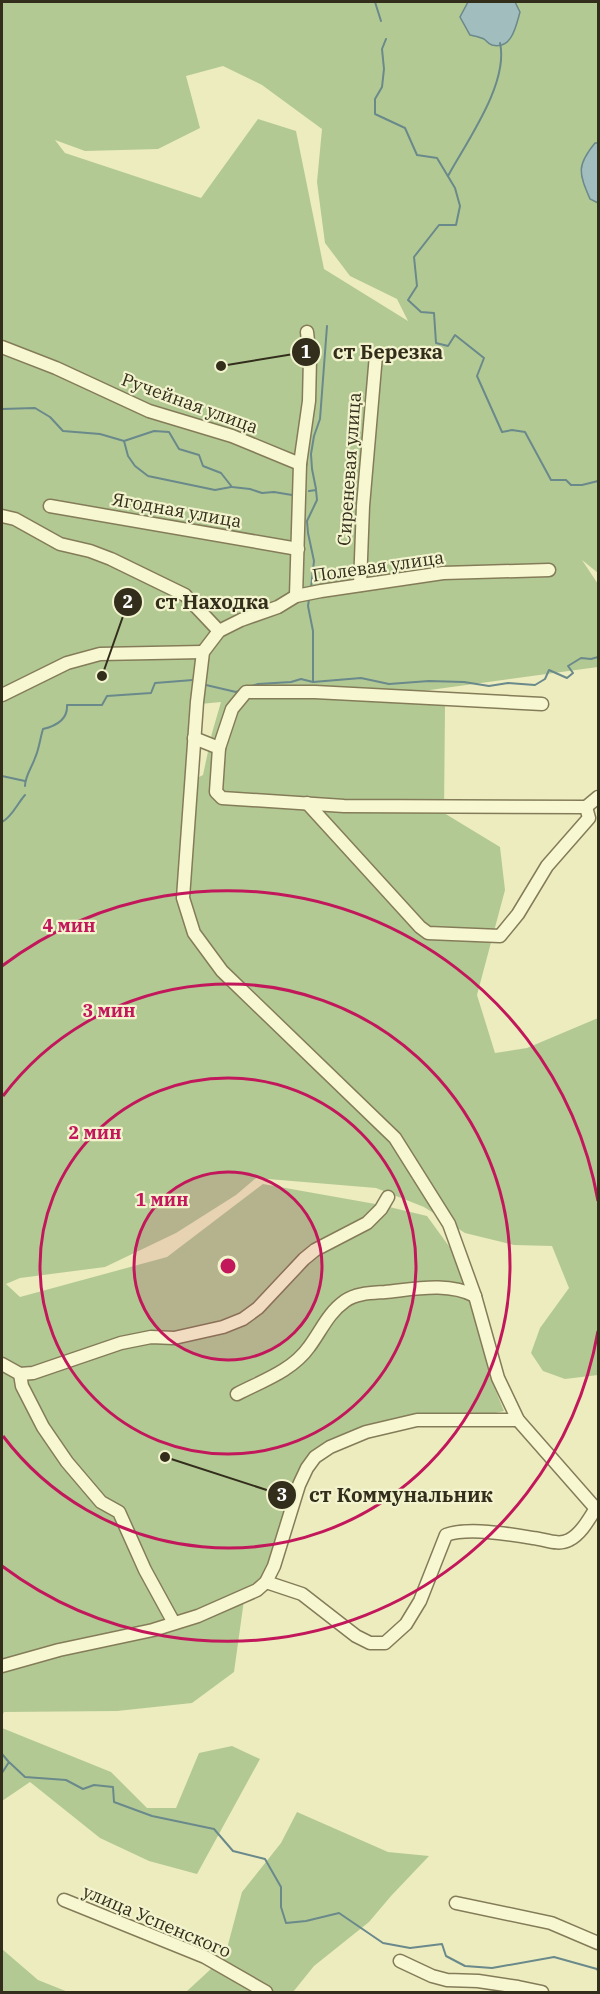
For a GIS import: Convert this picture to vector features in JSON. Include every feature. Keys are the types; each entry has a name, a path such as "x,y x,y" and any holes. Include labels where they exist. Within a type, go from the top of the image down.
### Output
{"street":[{"path":"300,595 298,549 300,464 309,401 310,358 307,332"},
{"name":"Ручейная улица","path":"2,347 56,368 149,411 232,436 300,464"},
{"name":"Сиреневая улица","path":"360,585 363,506 376,355"},
{"name":"Ягодная улица","path":"50,506 298,549"},
{"path":"2,516 15,519 60,544 111,559 185,595 219,631 203,652 194,738 183,898 194,933 222,971 395,1138 449,1224 475,1296 498,1378 518,1419 597,1510 571,1540 559,1543 488,1533 455,1532 446,1535 420,1601 406,1624 385,1643 370,1643 356,1636 302,1594 267,1582"},
{"name":"Полевая улица","path":"219,631 241,620 278,607 300,595 321,591 443,573 549,570"},
{"path":"2,695 67,663 100,654 203,652"},
{"path":"542,704 315,692 246,692 232,710 219,748 216,792 222,798 344,806 586,807 598,797"},
{"path":"194,738 219,748"},
{"path":"307,803 428,933 500,936 518,914 547,866 589,818 586,807"},
{"path":"2,1364 20,1374 33,1373 121,1343 151,1337 174,1338 223,1327 243,1319 258,1308 310,1254 367,1224 381,1209 388,1197"},
{"path":"237,1394 280,1373 295,1362 309,1348 329,1316 348,1299 364,1294 426,1287 465,1291 475,1296"},
{"path":"20,1374 22,1386 43,1427 67,1462 101,1502 119,1512 145,1570 174,1623"},
{"path":"2,1666 59,1650 153,1630 198,1616 257,1590 267,1582 274,1566 299,1485 307,1468 315,1457 330,1447 366,1431 417,1420 518,1419"},
{"name":"улица Успенского","path":"64,1900 205,1957 266,1992"},
{"path":"456,1903 551,1923 598,1943"},
{"path":"400,1961 439,1978 508,1985 542,1992"}],"green space":[{"path":"2,2 468,2 461,17 490,45 498,45 512,36 516,26 520,12 515,2 598,2 598,143 595,144 590,199 598,203 598,573 582,560 598,584 598,667 408,693 445,706 444,813 500,847 505,890 477,995 495,1053 527,1048 598,1018 598,1375 565,1379 543,1371 531,1353 540,1328 569,1288 552,1246 514,1245 465,1233 424,1207 376,1188 256,1178 236,1195 176,1233 105,1267 20,1278 6,1284 20,1297 167,1257 263,1184 381,1205 427,1216 451,1249 473,1313 491,1379 504,1411 448,1424 388,1432 360,1440 341,1448 317,1465 306,1480 271,1581 244,1600 234,1672 192,1703 117,1711 4,1712 2,1716","holes":["223,66 262,85 322,129 317,182 325,243 350,276 397,299 408,321 324,269 296,131 258,119 201,198 65,153 55,140 85,151 158,149 200,128 186,76","221,702 203,775 195,779 200,704"]},
{"path":"2,1728 111,1772 147,1808 176,1808 199,1753 232,1746 260,1759 197,1874 149,1861 100,1838 30,1782 2,1801"},
{"path":"297,1812 388,1852 429,1856 369,1922 314,1966 293,1992 186,1992 225,1956 242,1892 281,1843"},
{"path":"2,1949 38,1980 68,1992 2,1992"}],"water":[{"path":"468,2 515,2 520,12 515,30 509,40 499,46 470,35 460,17"},
{"path":"595,143 598,143 598,203 590,199 583,183 581,170 585,158"}],"waterway":[{"path":"375,2 381,21"},
{"path":"386,39 382,49 384,69 382,87 375,99 375,114 405,128 417,155 437,158 455,188 460,206 456,225 439,225 414,257 417,286 408,300 421,312 434,313 436,343 448,346 455,335 484,358 477,376 502,432 512,430 525,432 551,480 566,480 571,485 598,481"},
{"path":"448,176 493,93 501,59 500,43"},
{"path":"316,489 311,454 320,419 327,326"},
{"path":"2,409 35,408 50,417 63,431 100,434 124,441 154,431 169,432 179,449 199,455 203,466 221,473 232,487 262,493 292,495"},
{"path":"124,441 128,456 135,466 148,476 215,490 231,487"},
{"path":"309,491 316,490 317,500 307,521 314,561 311,588"},
{"path":"309,599 308,606 313,631 313,682"},
{"path":"249,687 301,679 313,682 361,678 389,684 429,681 464,682 489,686 508,683 535,685 545,679 549,670 567,678 573,673 568,666 581,658 598,657"},
{"path":"25,786 27,775 38,751 43,729 60,722 66,715 67,705 102,705 107,696 151,693 155,683 193,680"},
{"path":"206,685 236,692 241,690"},
{"path":"2,776 25,781"},
{"path":"2,822 12,814 25,795"},
{"path":"2,1754 8,1761"},
{"path":"2,1773 9,1762 25,1777 66,1780 83,1789 94,1785 113,1787 114,1802 152,1816 214,1829 233,1851 265,1859 281,1887 281,1907 286,1923 339,1913 383,1943 410,1948 442,1944 446,1956 465,1966 492,1968 554,1957 598,1971"}],"place":[{"name":"ст Березка","path":"221,366"},
{"name":"ст Находка","path":"102,676"},
{"name":"ст Коммунальник","path":"165,1457"}]}
